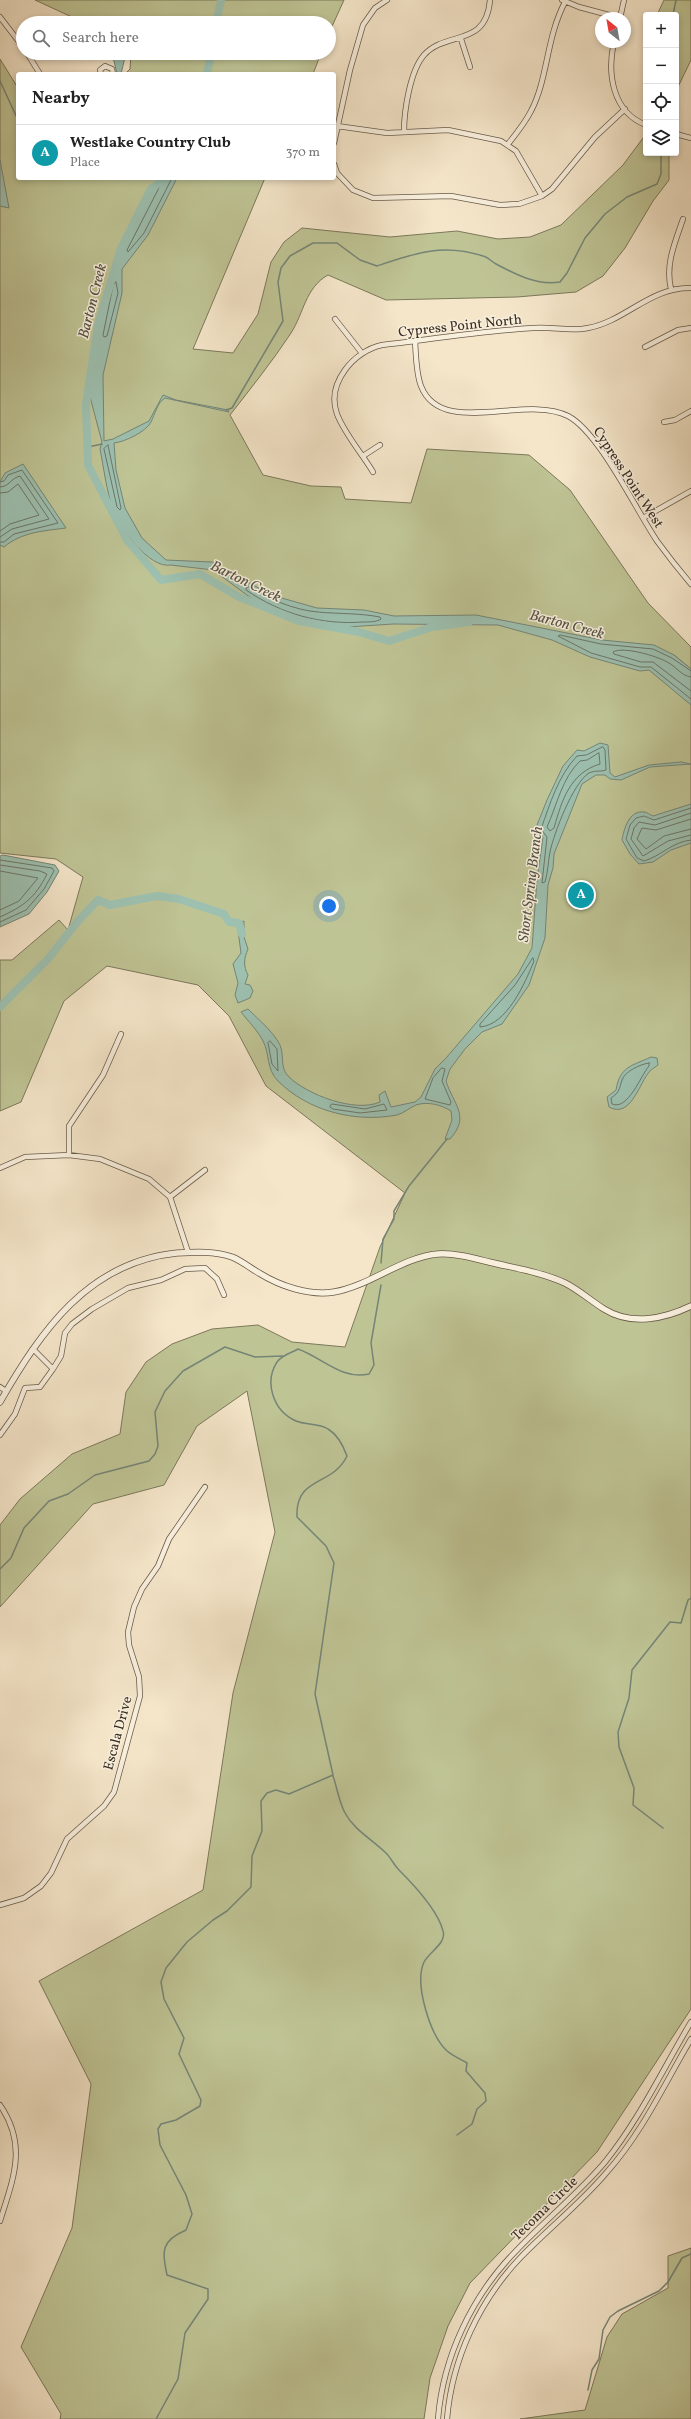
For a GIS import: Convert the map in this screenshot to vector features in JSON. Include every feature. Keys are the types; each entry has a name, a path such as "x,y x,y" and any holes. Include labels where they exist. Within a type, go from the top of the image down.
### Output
{"street":[{"path":"336,132 350,70 363,25 375,8 386,0"},
{"path":"404,132 406,103 420,62 433,48 461,39 472,34 481,27 490,8 490,0"},
{"path":"621,12 624,0"},
{"path":"508,144 531,111 538,95 552,32 564,1 600,12"},
{"path":"0,17 16,37"},
{"path":"461,39 470,67"},
{"path":"613,48 610,66 614,89 625,109 643,123"},
{"path":"31,60 39,72"},
{"path":"100,72 100,70 105,66 112,69 113,72"},
{"path":"336,170 353,190 373,198 451,196 510,205 542,196 565,175 595,137 625,109"},
{"path":"337,126 372,133 458,131 508,144 516,151 542,196"},
{"path":"679,135 691,138"},
{"path":"672,289 668,272 670,260 683,219"},
{"name":"Cypress Point North","path":"361,352 382,345 533,328 585,329 605,323 647,299 672,289 691,288"},
{"path":"335,319 361,352 343,374 335,392 337,414 373,472"},
{"path":"645,347 678,330 691,328"},
{"name":"Cypress Point West","path":"415,341 420,385 433,404 451,412 536,408 559,412 570,418 597,444 658,541 691,584"},
{"path":"664,422 675,420 691,411"},
{"path":"363,456 380,445"},
{"path":"643,518 691,491"},
{"path":"69,1155 69,1126 103,1075 121,1034"},
{"path":"0,1168 25,1157 69,1155 100,1158 149,1179 170,1197 188,1252"},
{"path":"170,1197 205,1170"},
{"path":"0,1402 33,1349 63,1310 96,1283 153,1257 188,1252 219,1253 231,1257 270,1280 289,1286 318,1292 334,1292 354,1286 427,1256 454,1255 550,1277 576,1289 612,1313 630,1319 654,1318 691,1306"},
{"path":"0,1435 15,1414 25,1388 40,1387 62,1356 65,1334 72,1324 97,1306 128,1288 153,1283 185,1270 199,1268 205,1268 218,1279 224,1295"},
{"path":"33,1349 53,1369"},
{"path":"0,1387 6,1392"},
{"name":"Escala Drive","path":"0,1905 24,1898 41,1886 51,1873 67,1839 104,1806 114,1792 140,1696 139,1676 129,1645 128,1632 134,1607 142,1589 158,1566 169,1539 205,1488"},
{"name":"Tecoma Circle","path":"438,2419 447,2370 463,2326 493,2276 598,2170 623,2138 691,2022"},
{"name":"Tecoma Circle","path":"447,2419 453,2380 474,2322 490,2296 510,2269 608,2172 630,2142 691,2039"},
{"path":"0,2105 11,2125 17,2154 16,2167 0,2221"},
{"path":"627,2131 634,2135"},
{"path":"623,2138 630,2142"},
{"path":"548,2220 553,2226"},
{"path":"541,2226 547,2231"},
{"path":"467,2319 474,2322"},
{"path":"463,2326 471,2329"}],"shaded area":[{"path":"35,0 344,0 336,18 336,16 70,16"},
{"path":"664,0 691,0 691,60 679,85 679,12 658,12"},
{"path":"0,59 16,85 16,180 264,180 193,349 233,353 258,314 271,262 284,242 302,228 390,237 457,231 498,239 530,237 561,225 623,165 643,138 643,156 669,156 669,180 653,201 625,248 603,276 576,292 517,297 386,300 328,275 320,280 314,287 291,333 269,365 230,415 263,475 311,486 341,487 345,499 411,503 427,449 529,455 570,490 648,603 691,647 691,669 674,655 691,704 691,2009 597,2152 470,2283 448,2326 430,2378 424,2419 60,2419 61,2414 21,2347 72,2228 91,2084 39,1981 203,1890 233,1693 275,1532 247,1391 197,1426 164,1485 93,1504 0,1607 0,1525 20,1499 72,1454 120,1434 126,1392 146,1362 172,1344 212,1329 258,1325 292,1342 345,1347 380,1247 405,1193 266,1086 229,1016 198,985 107,966 64,1001 21,1102 0,1111 0,960 12,960 59,920 68,930 83,877 56,859 0,853"},
{"path":"131,60 318,60 314,72 127,72 130,69"},
{"path":"691,2248 691,2419 520,2419 585,2410 607,2337 622,2314 668,2288 668,2256"}],"water":[{"path":"114,60 124,60 121,72 117,72"},
{"path":"0,160 9,208 0,206"},
{"path":"159,180 176,180 148,235 122,269 122,293 103,375 104,441 113,439 149,421 163,395 176,400 228,410 229,412 165,398 156,409 151,422 145,429 129,439 114,443 116,470 125,508 142,538 166,560 212,562 271,595 317,608 364,610 394,616 476,615 602,640 654,645 674,655 691,669 691,705 649,670 640,671 590,657 552,640 498,625 393,624 347,627 303,622 259,604 213,570 162,565 145,554 136,546 122,526 113,509 107,487 100,449 102,442 90,397 103,312 109,285 122,251"},
{"path":"23,464 66,528 41,531 25,535 4,547 0,545 0,482 5,473"},
{"path":"600,743 608,745 610,773 615,777 649,765 681,762 691,764 650,767 621,780 610,779 605,775 596,775 582,784 554,854 553,868 548,885 545,938 529,985 502,1024 482,1032 465,1049 450,1069 446,1081 456,1103 460,1117 456,1131 450,1139 445,1139 452,1120 451,1111 439,1105 425,1103 420,1104 413,1106 397,1115 381,1117 349,1116 318,1107 303,1100 278,1081 272,1072 263,1041 241,1012 248,1009 276,1038 281,1048 284,1070 286,1074 297,1084 320,1096 345,1104 370,1105 380,1102 379,1095 385,1091 391,1107 415,1102 421,1097 435,1069 518,974 532,948 537,879 543,837 537,834 535,830 563,766 577,750 584,751"},
{"path":"691,804 691,843 671,850 653,862 639,864 630,854 622,840 624,831 631,817 639,812 645,812 653,816"},
{"path":"3,855 55,865 59,871 47,892 29,914 0,927 0,856"},
{"path":"244,921 244,937 248,949 245,968 248,975 245,984 250,985 253,991 250,998 238,1003 235,995 238,983 233,964 241,953 237,923"},
{"path":"651,1057 657,1058 658,1065 646,1076 629,1104 623,1108 617,1109 609,1107 607,1097 616,1090 620,1076 624,1071"}],"waterway":[{"name":"Barton Creek","path":"218,16 221,0"},
{"path":"674,12 676,0"},
{"name":"Barton Creek","path":"207,72 210,60"},
{"path":"0,81 16,116"},
{"path":"226,410 232,408 283,321 278,282 281,268 290,256 313,243 337,243 360,260 377,266 429,251 455,250 469,252 488,258 503,268 535,281 551,283 560,282 567,273 585,238 605,214 627,197 657,184 661,174 661,156"},
{"name":"Barton Creek","path":"163,180 151,189 121,248 98,325 86,404 88,465 127,540 161,580 200,574 239,597 299,621 359,632 389,641 432,627 469,622"},
{"path":"88,447 102,444"},
{"name":"Short Spring Branch","path":"0,1007 48,959 78,921 98,900 110,905 157,896 179,899 224,914 229,922 239,923 242,934"},
{"path":"381,1263 383,1239 394,1219 394,1211 409,1186 447,1139"},
{"path":"156,2419 178,2379 185,2333 208,2299 208,2289 167,2275 165,2266 165,2247 172,2238 186,2230 192,2214 186,2195 160,2145 158,2129 161,2124 176,2120 200,2106 201,2100 179,2054 184,2038 164,1999 161,1982 166,1968 187,1942 213,1920 227,1911 251,1887 252,1856 262,1831 261,1801 267,1793 276,1790 289,1794 333,1775 315,1694 334,1563 326,1546 297,1517 298,1504 302,1495 308,1488 333,1473 347,1456 340,1441 332,1431 324,1427 296,1421 282,1410 276,1403 273,1395 271,1378 277,1362 284,1356 298,1349 341,1371 359,1375 369,1374 374,1365 371,1343 381,1285"},
{"path":"0,1569 11,1558 24,1528 49,1501 68,1494 95,1475 149,1461 155,1454 158,1446 155,1412 165,1391 183,1371 225,1347 255,1357 283,1356"},
{"path":"663,1828 633,1805 634,1788 619,1747 618,1732 629,1698 632,1670 670,1622 681,1623 688,1600 691,1598"},
{"path":"333,1776 341,1804 353,1825 388,1855 397,1868 425,1898 436,1915 443,1931 444,1935 442,1940 426,1958 421,1971 422,1995 425,2008 434,2033 440,2043 448,2052 467,2063 466,2071 485,2093 486,2101 477,2109 472,2124 457,2135"},
{"path":"588,2390 592,2370 599,2359 603,2330 610,2317 618,2311 659,2291 668,2282 682,2258 691,2254"}],"place":[{"name":"Westlake Country Club","path":"581,895"}]}
